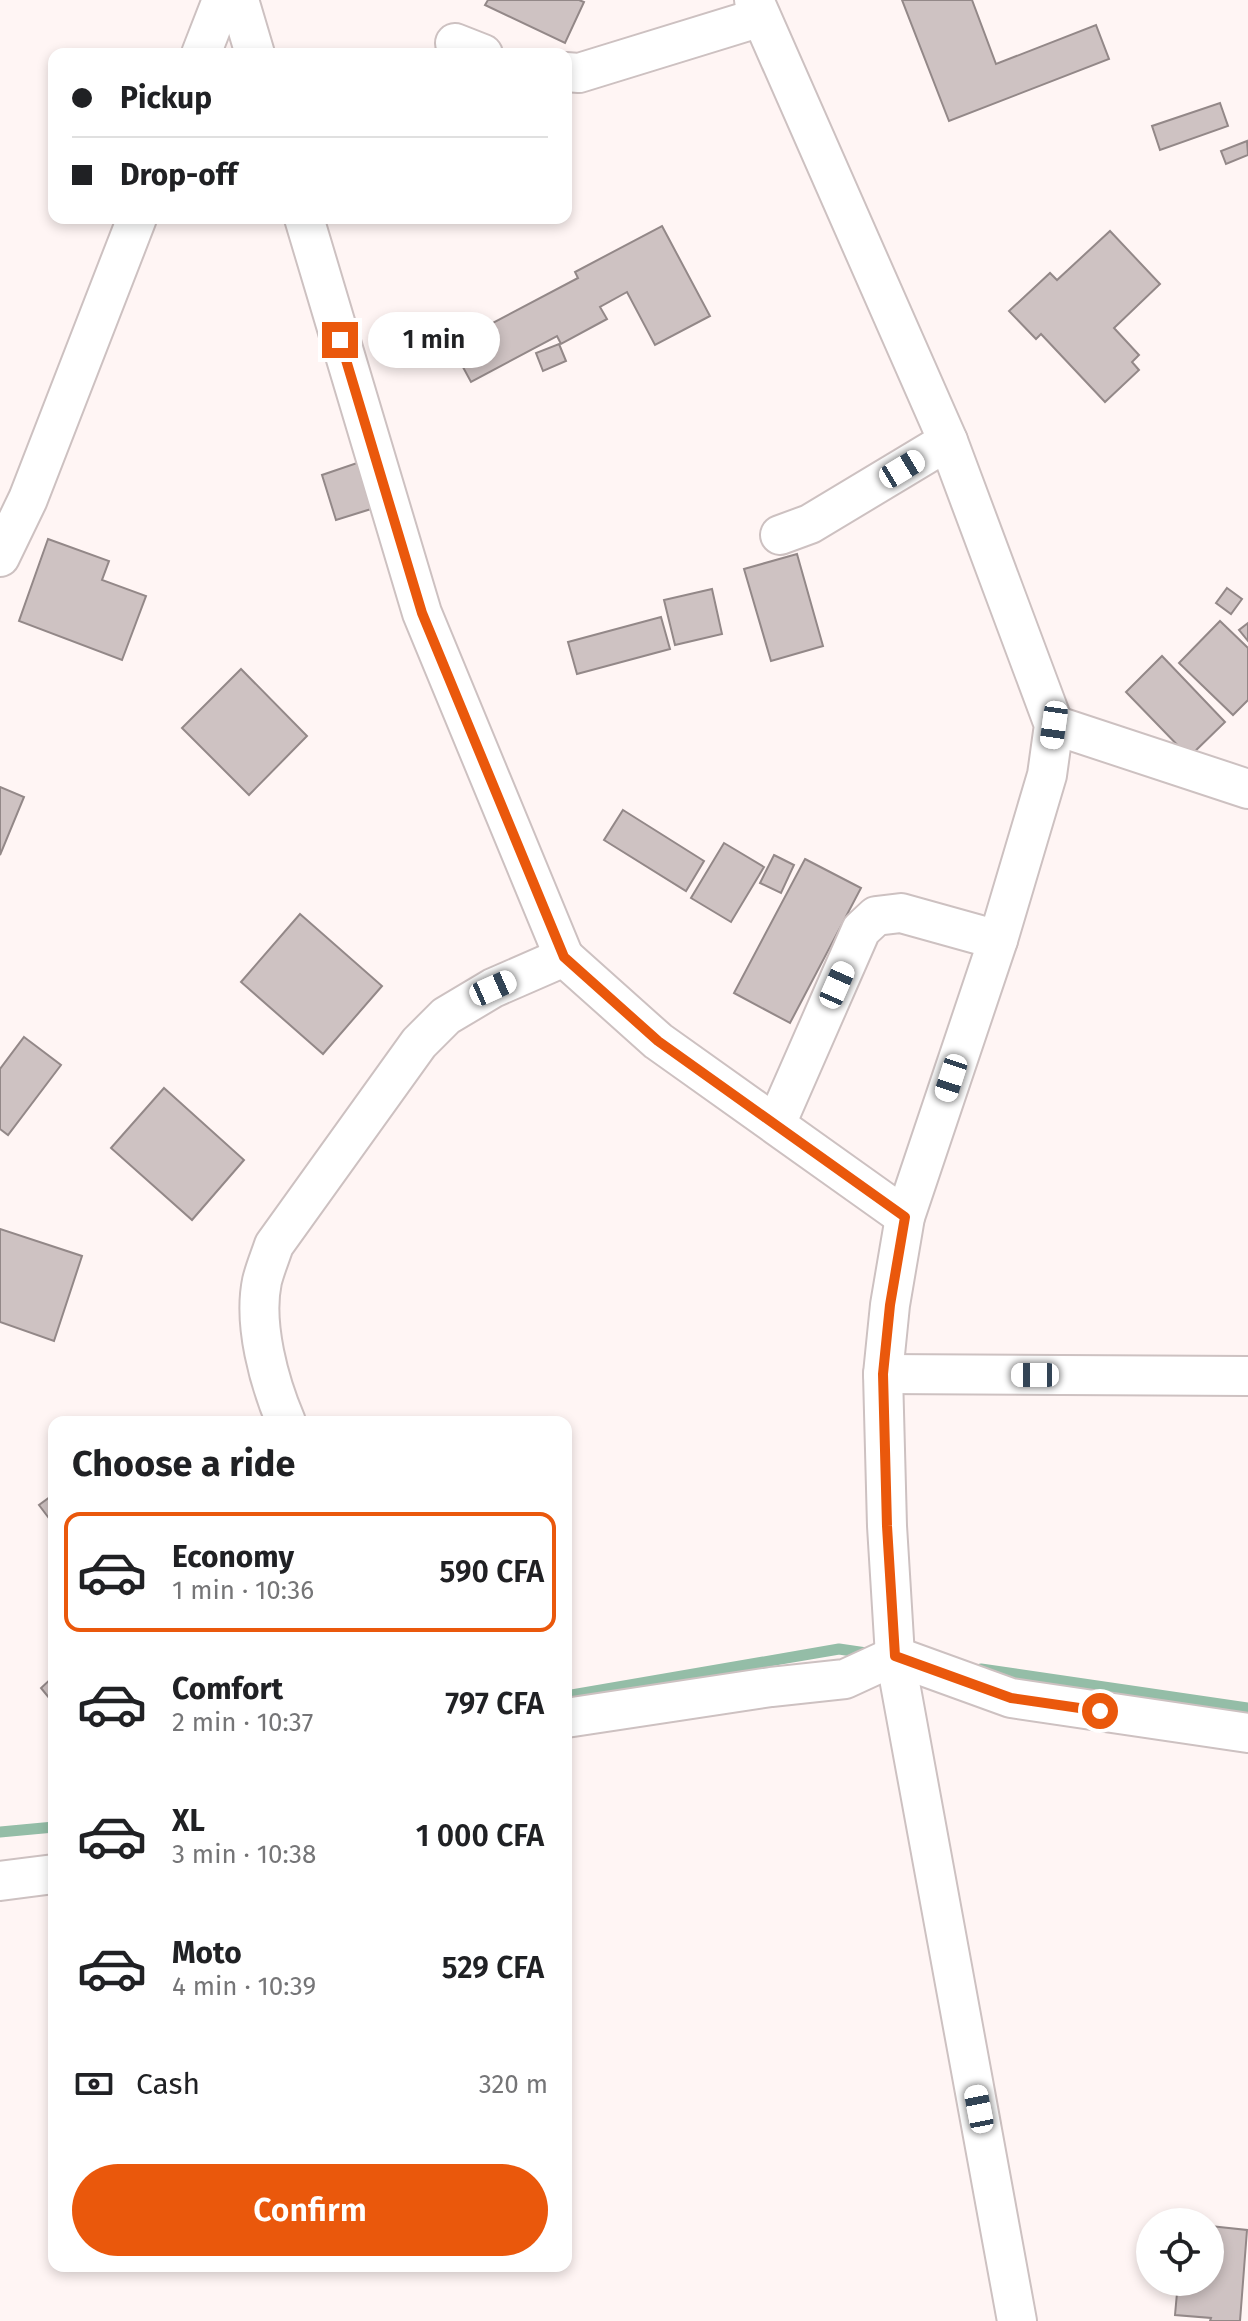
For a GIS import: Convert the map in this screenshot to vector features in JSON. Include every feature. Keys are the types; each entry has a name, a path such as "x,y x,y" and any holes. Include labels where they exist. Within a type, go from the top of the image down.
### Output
{"street":[{"path":"203,48 222,0"},
{"path":"239,0 253,48"},
{"path":"572,72 579,73 758,9 948,441 1054,725 1047,775 998,940 905,1217 890,1305 883,1374 887,1526 895,1656 1017,2321"},
{"path":"0,557 28,499 135,224"},
{"path":"306,224 422,613 564,957 658,1041 905,1217"},
{"path":"780,535 810,524 948,441"},
{"path":"1054,725 1248,789"},
{"path":"776,1124 861,930 876,916 901,913 998,940"},
{"path":"283,1416 275,1396 259,1320 262,1282 274,1245 428,1034 446,1016 493,988 564,957"},
{"path":"883,1374 1248,1376"},
{"path":"572,1717 845,1679 895,1656 1011,1698 1248,1733"},
{"path":"0,1881 48,1875"}],"building":[{"path":"488,0 584,2 565,43 485,5"},
{"path":"902,0 972,0 996,64 1096,25 1109,59 949,121"},
{"path":"1220,103 1228,126 1160,150 1152,126"},
{"path":"1247,141 1248,155 1226,164 1221,151"},
{"path":"662,226 710,316 655,345 627,292 600,307 607,319 561,344 557,336 471,382 451,345 578,278 575,272"},
{"path":"1110,231 1160,284 1114,328 1139,355 1132,362 1139,370 1105,402 1041,334 1036,339 1009,311 1050,273 1057,280"},
{"path":"559,344 566,361 543,371 536,353"},
{"path":"357,463 371,509 336,520 322,475"},
{"path":"48,539 109,561 102,580 146,596 122,660 19,621"},
{"path":"797,554 823,646 771,661 744,569"},
{"path":"1227,588 1242,599 1231,614 1216,603"},
{"path":"712,589 722,634 675,645 664,600"},
{"path":"661,617 670,649 577,674 568,642"},
{"path":"1220,621 1248,648 1248,700 1233,715 1179,663"},
{"path":"1248,623 1248,641 1239,630"},
{"path":"1162,656 1225,722 1189,757 1126,692"},
{"path":"241,669 307,736 249,795 182,728"},
{"path":"0,787 24,797 0,855"},
{"path":"623,810 704,861 686,891 604,840"},
{"path":"724,843 764,867 731,922 691,898"},
{"path":"774,855 794,865 781,893 760,883"},
{"path":"805,859 861,888 790,1023 734,993"},
{"path":"300,914 382,986 323,1054 241,982"},
{"path":"24,1037 61,1065 8,1135 0,1129 0,1069"},
{"path":"164,1088 244,1160 192,1220 111,1148"},
{"path":"0,1229 82,1256 54,1341 0,1322"},
{"path":"48,1498 48,1517 39,1505"},
{"path":"48,1682 48,1697 41,1688"},
{"path":"1224,2228 1247,2230 1240,2321 1210,2321 1211,2318 1175,2315 1177,2296 1224,2296"}],"waterway":[{"path":"572,1695 839,1649 873,1654"},
{"path":"981,1669 1248,1708"},
{"path":"0,1832 48,1828"}],"route":[{"path":"340,340 422,613 564,957 658,1041 905,1217 890,1305 883,1374 887,1526 895,1656 1011,1698 1100,1711"}]}
